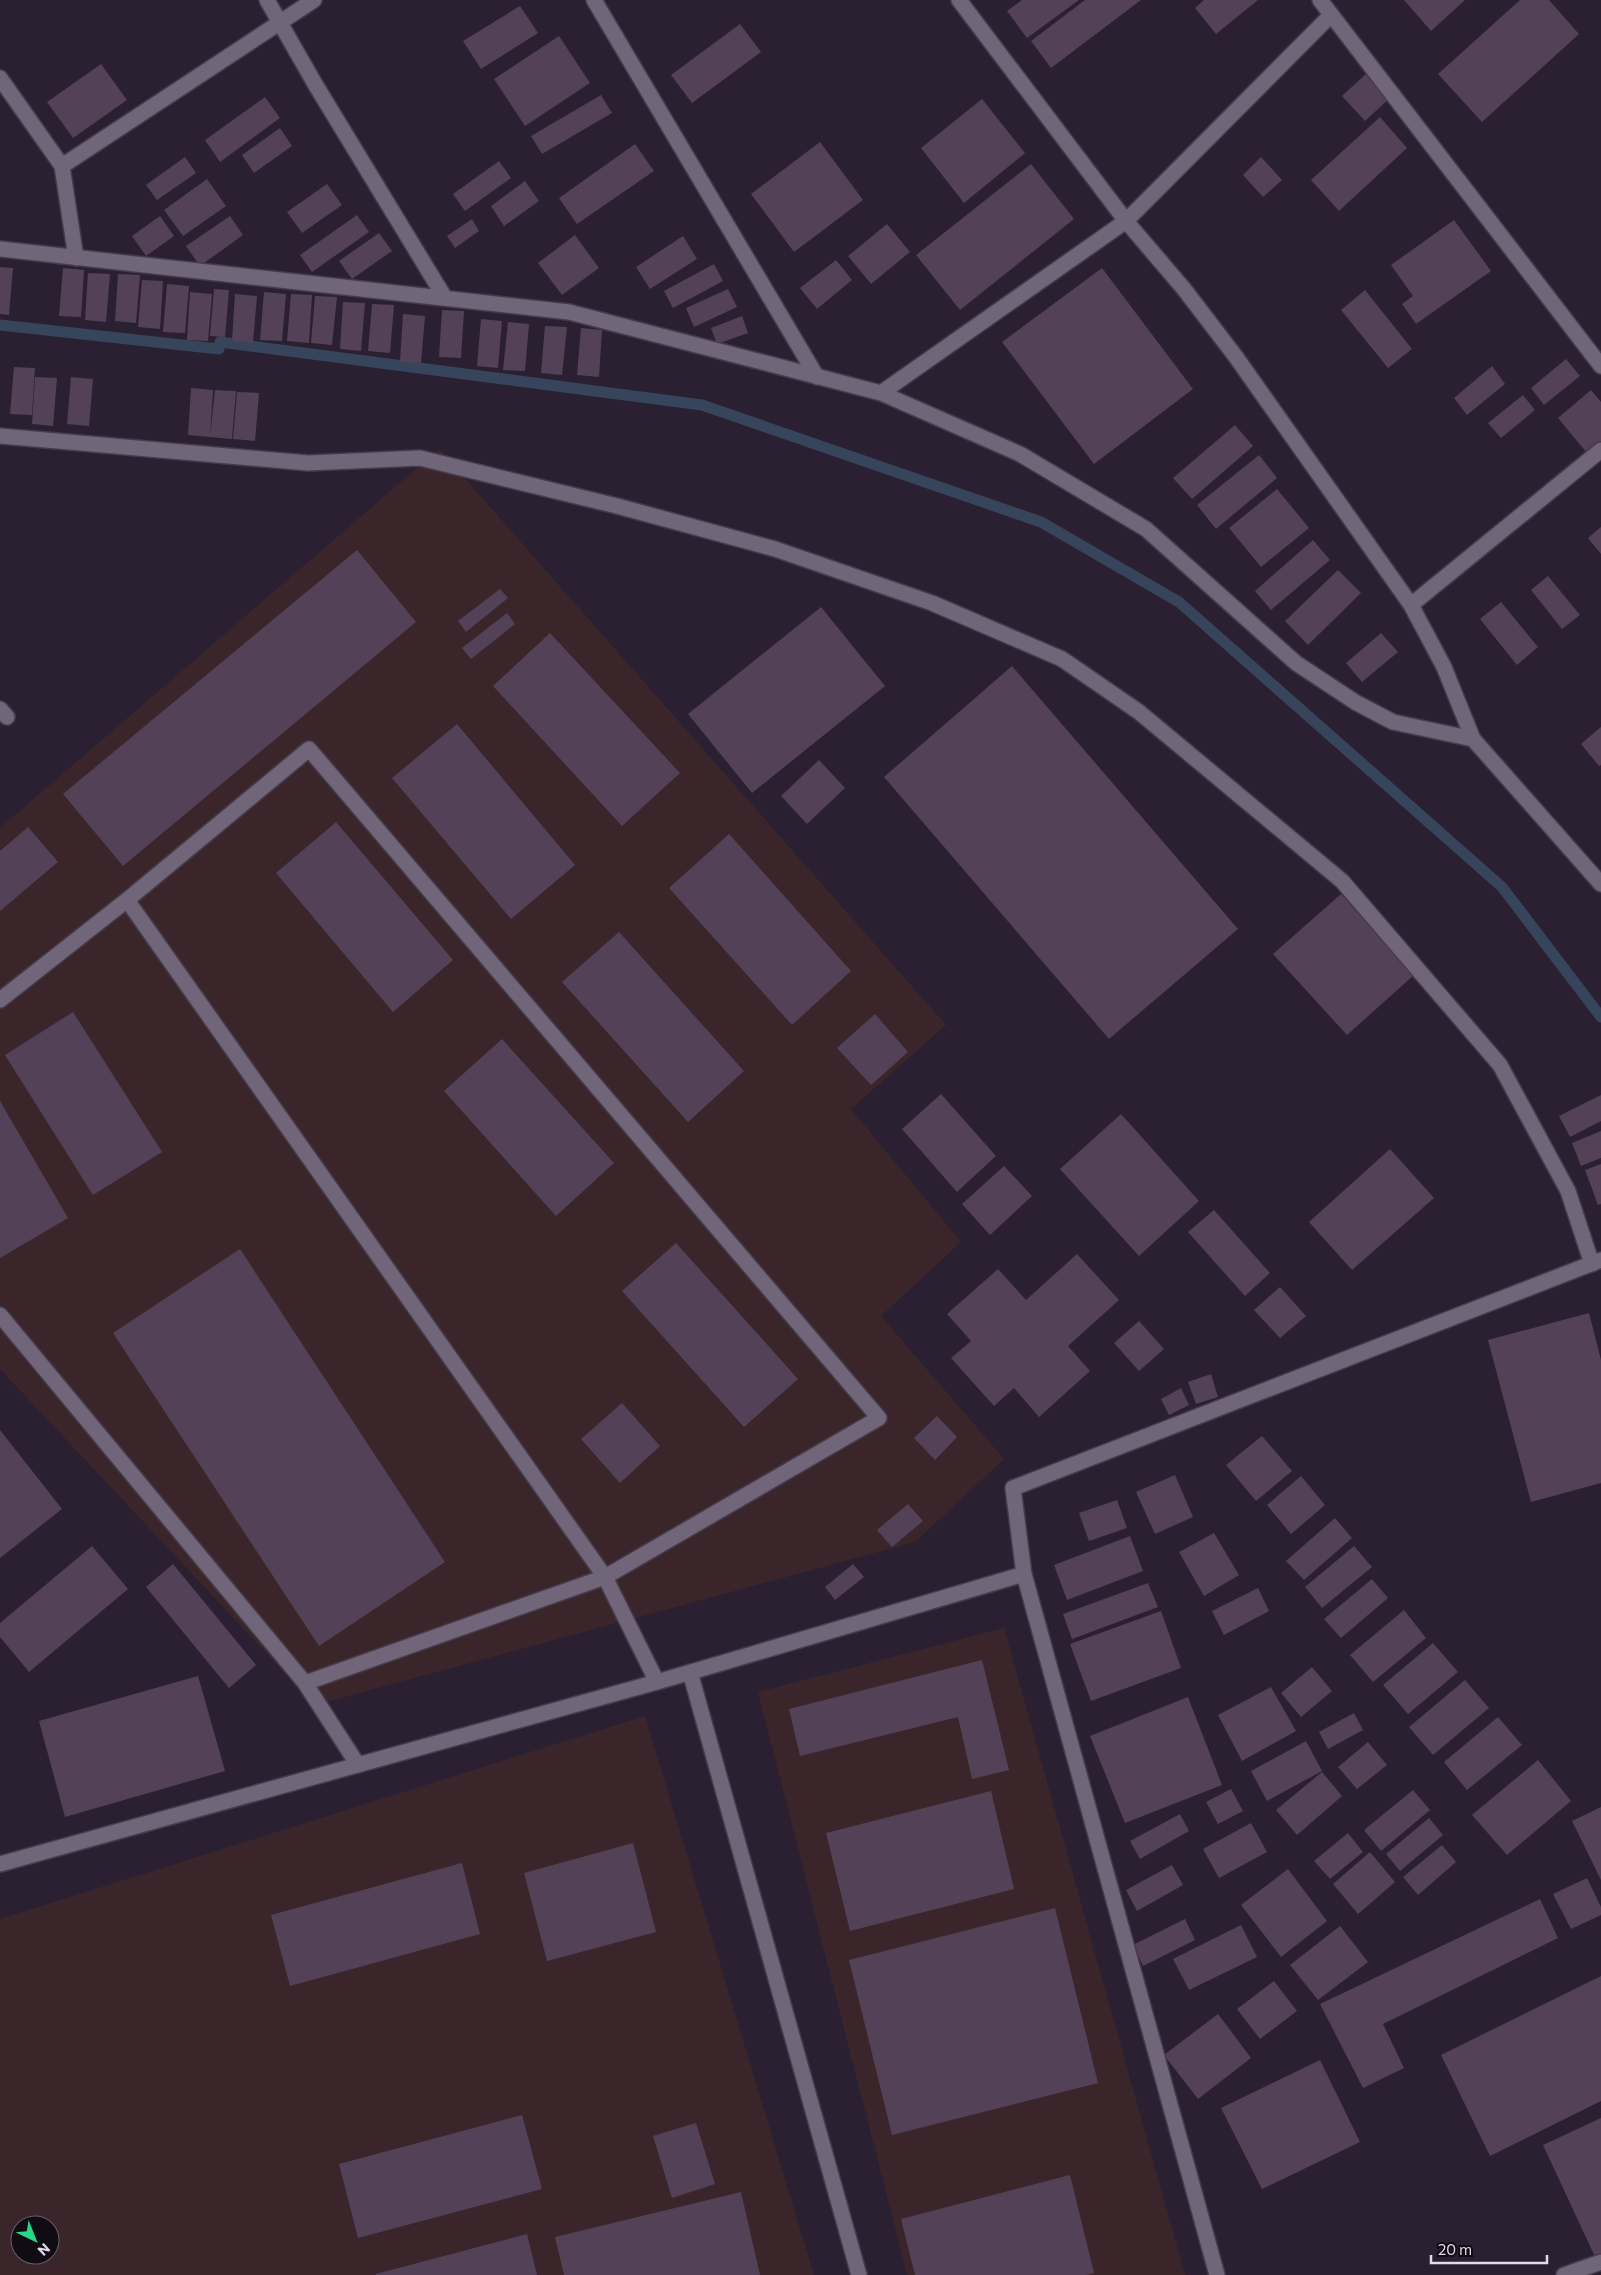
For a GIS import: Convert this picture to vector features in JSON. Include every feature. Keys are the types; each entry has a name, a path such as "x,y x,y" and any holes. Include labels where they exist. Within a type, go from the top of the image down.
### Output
{"street":[{"path":"267,0 315,84 445,298"},
{"path":"62,166 314,0"},
{"path":"594,0 818,377"},
{"path":"959,0 1126,221 1184,289 1236,357 1411,604 1444,667 1473,739 1601,884"},
{"path":"1320,0 1601,366"},
{"path":"881,394 1126,221 1331,15"},
{"path":"0,78 62,166 76,258"},
{"path":"0,250 569,312 881,394 1020,454 1146,529 1296,663 1355,702 1393,722 1473,739"},
{"path":"0,436 308,463 420,458 617,506 776,550 932,603 1062,659 1139,712 1342,881 1500,1065 1568,1191 1597,1262 1013,1488 1024,1574 1217,2275"},
{"path":"1411,604 1601,450"},
{"path":"0,1000 127,900 309,749 879,1418 605,1577 306,1683"},
{"path":"127,900 605,1577 657,1682"},
{"path":"0,1315 306,1683 358,1765"},
{"path":"0,1864 657,1682 1024,1574"},
{"path":"690,1672 859,2275"},
{"path":"1564,2275 1601,2262"}],"shaded area":[{"path":"439,449 946,1025 851,1109 961,1242 881,1316 1004,1459 915,1542 315,1705 0,1369 0,828"},
{"path":"1004,1628 1185,2275 907,2275 758,1692"},
{"path":"645,1716 814,2275 0,2275 0,1919"}],"building":[{"path":"1022,0 1079,0 1027,38 1007,11"},
{"path":"1085,0 1141,0 1051,68 1031,41"},
{"path":"1204,0 1258,0 1216,34 1195,8"},
{"path":"1404,0 1465,0 1431,31"},
{"path":"1520,0 1549,0 1579,34 1482,122 1438,74"},
{"path":"520,6 538,33 481,69 463,41"},
{"path":"740,24 761,52 692,103 671,75"},
{"path":"559,36 590,83 525,126 494,79"},
{"path":"101,64 127,100 73,138 47,102"},
{"path":"1367,73 1390,98 1365,121 1342,96"},
{"path":"601,95 612,113 542,154 531,136"},
{"path":"265,97 280,118 220,162 205,140"},
{"path":"982,99 1025,153 964,203 921,148"},
{"path":"1380,117 1407,148 1339,211 1311,180"},
{"path":"280,128 292,146 254,173 242,155"},
{"path":"820,142 863,200 794,252 751,194"},
{"path":"635,144 654,171 577,224 559,198"},
{"path":"185,157 196,173 157,200 146,185"},
{"path":"1261,157 1282,180 1263,197 1243,175"},
{"path":"499,161 511,178 465,211 453,194"},
{"path":"1031,164 1074,219 960,310 916,255"},
{"path":"207,179 226,206 183,236 164,210"},
{"path":"525,181 539,201 504,226 491,206"},
{"path":"327,184 342,205 302,233 287,212"},
{"path":"357,215 369,232 312,272 300,255"},
{"path":"160,216 174,236 146,256 132,236"},
{"path":"230,216 243,235 200,266 186,246"},
{"path":"472,219 479,231 455,248 447,236"},
{"path":"1454,220 1491,271 1416,324 1402,304 1413,296 1391,265"},
{"path":"887,224 910,252 871,284 848,256"},
{"path":"379,233 392,251 352,279 339,261"},
{"path":"575,235 599,268 562,295 538,263"},
{"path":"683,236 697,259 650,289 636,267"},
{"path":"836,260 852,280 817,309 800,288"},
{"path":"714,264 723,281 673,308 664,291"},
{"path":"0,267 13,268 9,315 0,314"},
{"path":"63,268 84,270 81,317 59,316"},
{"path":"1102,268 1193,389 1094,464 1002,342"},
{"path":"88,273 110,274 106,322 85,320"},
{"path":"118,274 140,275 136,323 115,321"},
{"path":"142,280 163,281 160,329 138,327"},
{"path":"167,284 189,286 185,333 163,332"},
{"path":"214,289 229,290 225,337 210,336"},
{"path":"728,289 737,307 694,327 686,308"},
{"path":"1365,290 1412,349 1388,368 1341,310"},
{"path":"190,292 212,294 208,341 187,340"},
{"path":"264,292 286,294 282,341 260,340"},
{"path":"235,294 257,296 253,343 232,341"},
{"path":"291,294 312,295 309,343 287,341"},
{"path":"315,296 337,297 332,345 311,343"},
{"path":"343,302 365,303 361,351 340,349"},
{"path":"372,304 394,305 390,353 368,351"},
{"path":"442,310 464,311 461,358 439,357"},
{"path":"403,314 425,316 421,363 400,362"},
{"path":"742,316 748,333 717,344 711,328"},
{"path":"481,319 502,321 498,368 477,366"},
{"path":"508,322 529,324 525,371 503,370"},
{"path":"545,326 567,327 562,375 541,373"},
{"path":"581,328 602,330 599,377 577,375"},
{"path":"1566,359 1580,376 1544,405 1531,388"},
{"path":"1492,366 1505,384 1467,415 1454,398"},
{"path":"14,367 35,368 32,415 10,414"},
{"path":"35,377 57,378 53,426 32,424"},
{"path":"71,377 93,379 89,426 67,424"},
{"path":"191,388 213,390 210,437 188,435"},
{"path":"215,390 236,391 232,439 210,437"},
{"path":"1591,390 1601,402 1601,441 1587,453 1558,418"},
{"path":"237,392 259,393 255,441 233,439"},
{"path":"1523,395 1535,410 1501,438 1488,423"},
{"path":"1235,425 1253,446 1192,499 1173,478"},
{"path":"1259,455 1277,478 1216,529 1197,505"},
{"path":"1277,489 1309,528 1261,567 1229,528"},
{"path":"1601,527 1601,554 1588,538"},
{"path":"1313,540 1330,560 1271,610 1255,591"},
{"path":"357,550 416,622 123,866 63,794"},
{"path":"1338,570 1361,593 1308,645 1285,621"},
{"path":"1548,576 1580,615 1562,629 1531,590"},
{"path":"500,589 508,598 466,632 458,621"},
{"path":"1501,602 1538,647 1517,665 1480,619"},
{"path":"821,607 885,686 752,793 688,714"},
{"path":"507,613 515,624 471,659 462,648"},
{"path":"550,633 680,773 622,826 493,686"},
{"path":"1381,633 1398,652 1362,682 1346,663"},
{"path":"1012,666 1238,929 1109,1039 884,777"},
{"path":"457,724 575,865 511,919 392,778"},
{"path":"1601,727 1601,765 1599,766 1581,744"},
{"path":"819,760 845,788 807,824 781,796"},
{"path":"336,822 453,960 393,1012 276,873"},
{"path":"28,827 58,862 0,911 0,851"},
{"path":"729,834 851,971 792,1025 669,888"},
{"path":"1341,894 1414,975 1347,1035 1273,954"},
{"path":"619,932 744,1071 688,1122 562,982"},
{"path":"73,1012 162,1152 93,1195 5,1055"},
{"path":"875,1014 908,1052 871,1085 837,1048"},
{"path":"502,1039 614,1163 556,1216 444,1091"},
{"path":"941,1094 996,1156 957,1192 902,1129"},
{"path":"1601,1095 1601,1121 1570,1137 1559,1116"},
{"path":"0,1101 68,1218 0,1258"},
{"path":"1121,1114 1199,1201 1139,1256 1060,1169"},
{"path":"1601,1131 1601,1158 1581,1166 1572,1143"},
{"path":"1390,1149 1434,1198 1352,1270 1309,1222"},
{"path":"1601,1164 1601,1204 1598,1205 1585,1170"},
{"path":"1004,1166 1032,1196 990,1235 962,1204"},
{"path":"1214,1210 1270,1273 1245,1296 1188,1232"},
{"path":"676,1243 798,1379 744,1427 622,1291"},
{"path":"240,1249 445,1562 319,1646 113,1333"},
{"path":"1077,1254 1119,1300 1068,1346 1090,1371 1039,1417 1014,1388 994,1406 951,1358 971,1341 947,1314 998,1269 1026,1300"},
{"path":"1280,1287 1306,1316 1280,1338 1254,1310"},
{"path":"1589,1313 1601,1360 1601,1483 1531,1502 1488,1340"},
{"path":"1139,1321 1164,1349 1139,1371 1114,1343"},
{"path":"1211,1374 1218,1397 1196,1404 1188,1382"},
{"path":"1181,1388 1189,1405 1169,1415 1161,1399"},
{"path":"622,1403 660,1446 620,1483 581,1439"},
{"path":"937,1416 957,1437 935,1460 914,1438"},
{"path":"0,1430 62,1509 0,1558"},
{"path":"1262,1436 1292,1471 1256,1501 1226,1465"},
{"path":"1175,1475 1193,1517 1155,1534 1136,1492"},
{"path":"1301,1476 1325,1505 1291,1534 1267,1505"},
{"path":"1117,1500 1127,1528 1089,1541 1079,1513"},
{"path":"908,1504 923,1521 892,1547 877,1530"},
{"path":"1335,1518 1352,1538 1304,1580 1286,1561"},
{"path":"1214,1533 1239,1575 1204,1596 1179,1552"},
{"path":"1130,1536 1143,1571 1067,1600 1054,1565"},
{"path":"92,1546 128,1589 29,1672 0,1637 0,1623"},
{"path":"1354,1546 1372,1567 1322,1608 1305,1587"},
{"path":"173,1564 256,1665 229,1688 146,1587"},
{"path":"853,1564 864,1577 835,1600 825,1587"},
{"path":"1372,1579 1388,1598 1341,1638 1324,1619"},
{"path":"1148,1583 1158,1607 1072,1639 1063,1614"},
{"path":"1258,1588 1269,1611 1224,1635 1212,1611"},
{"path":"1404,1610 1426,1638 1373,1682 1350,1655"},
{"path":"1161,1611 1181,1668 1091,1701 1070,1644"},
{"path":"1433,1643 1458,1672 1408,1714 1383,1685"},
{"path":"982,1660 1009,1770 972,1779 958,1717 800,1756 789,1709"},
{"path":"1312,1667 1332,1691 1301,1717 1281,1693"},
{"path":"198,1676 225,1771 65,1817 39,1721"},
{"path":"1465,1680 1489,1708 1433,1755 1409,1727"},
{"path":"1271,1687 1296,1731 1242,1761 1218,1715"},
{"path":"1188,1697 1222,1785 1125,1823 1090,1736"},
{"path":"1354,1713 1363,1730 1328,1749 1319,1732"},
{"path":"1498,1717 1522,1745 1467,1790 1444,1762"},
{"path":"1306,1741 1322,1771 1267,1801 1251,1771"},
{"path":"1368,1742 1387,1765 1357,1789 1338,1767"},
{"path":"1538,1760 1571,1801 1507,1855 1472,1815"},
{"path":"1322,1772 1342,1796 1297,1835 1276,1810"},
{"path":"1231,1789 1243,1811 1218,1824 1206,1802"},
{"path":"1413,1790 1430,1810 1381,1851 1364,1830"},
{"path":"991,1791 1014,1889 850,1931 826,1833"},
{"path":"1601,1807 1601,1880 1572,1821"},
{"path":"1180,1814 1189,1831 1140,1859 1130,1841"},
{"path":"1429,1818 1443,1835 1400,1871 1386,1854"},
{"path":"1251,1823 1267,1852 1219,1878 1203,1849"},
{"path":"1348,1833 1363,1852 1330,1879 1314,1861"},
{"path":"633,1843 656,1932 547,1961 524,1873"},
{"path":"1442,1845 1456,1862 1418,1895 1403,1877"},
{"path":"1370,1852 1395,1882 1358,1914 1333,1884"},
{"path":"462,1863 480,1934 290,1986 271,1915"},
{"path":"1172,1865 1183,1885 1137,1911 1126,1890"},
{"path":"1288,1869 1327,1921 1281,1957 1241,1905"},
{"path":"1587,1878 1601,1907 1601,1915 1571,1929 1553,1894"},
{"path":"1540,1899 1558,1938 1383,2024 1404,2068 1363,2088 1320,2004"},
{"path":"1055,1908 1098,2083 892,2135 849,1960"},
{"path":"1185,1919 1195,1940 1143,1966 1133,1945"},
{"path":"1241,1925 1257,1957 1189,1990 1173,1959"},
{"path":"1340,1926 1368,1962 1318,2000 1290,1965"},
{"path":"1601,1976 1601,2101 1490,2156 1441,2055"},
{"path":"1274,1981 1297,2011 1260,2039 1237,2009"},
{"path":"1218,2014 1251,2058 1198,2099 1164,2055"},
{"path":"1320,2060 1360,2142 1262,2189 1221,2108"},
{"path":"522,2115 542,2189 358,2238 339,2164"},
{"path":"1601,2118 1601,2257 1596,2259 1543,2145"},
{"path":"696,2123 715,2184 672,2198 653,2136"},
{"path":"1070,2175 1094,2273 1087,2275 915,2275 901,2219"},
{"path":"741,2192 760,2275 564,2275 555,2237"},
{"path":"527,2234 537,2275 376,2275 376,2274"}],"waterway":[{"path":"0,325 219,349 220,342 702,405 1041,522 1179,602 1502,887 1601,1017"}]}
